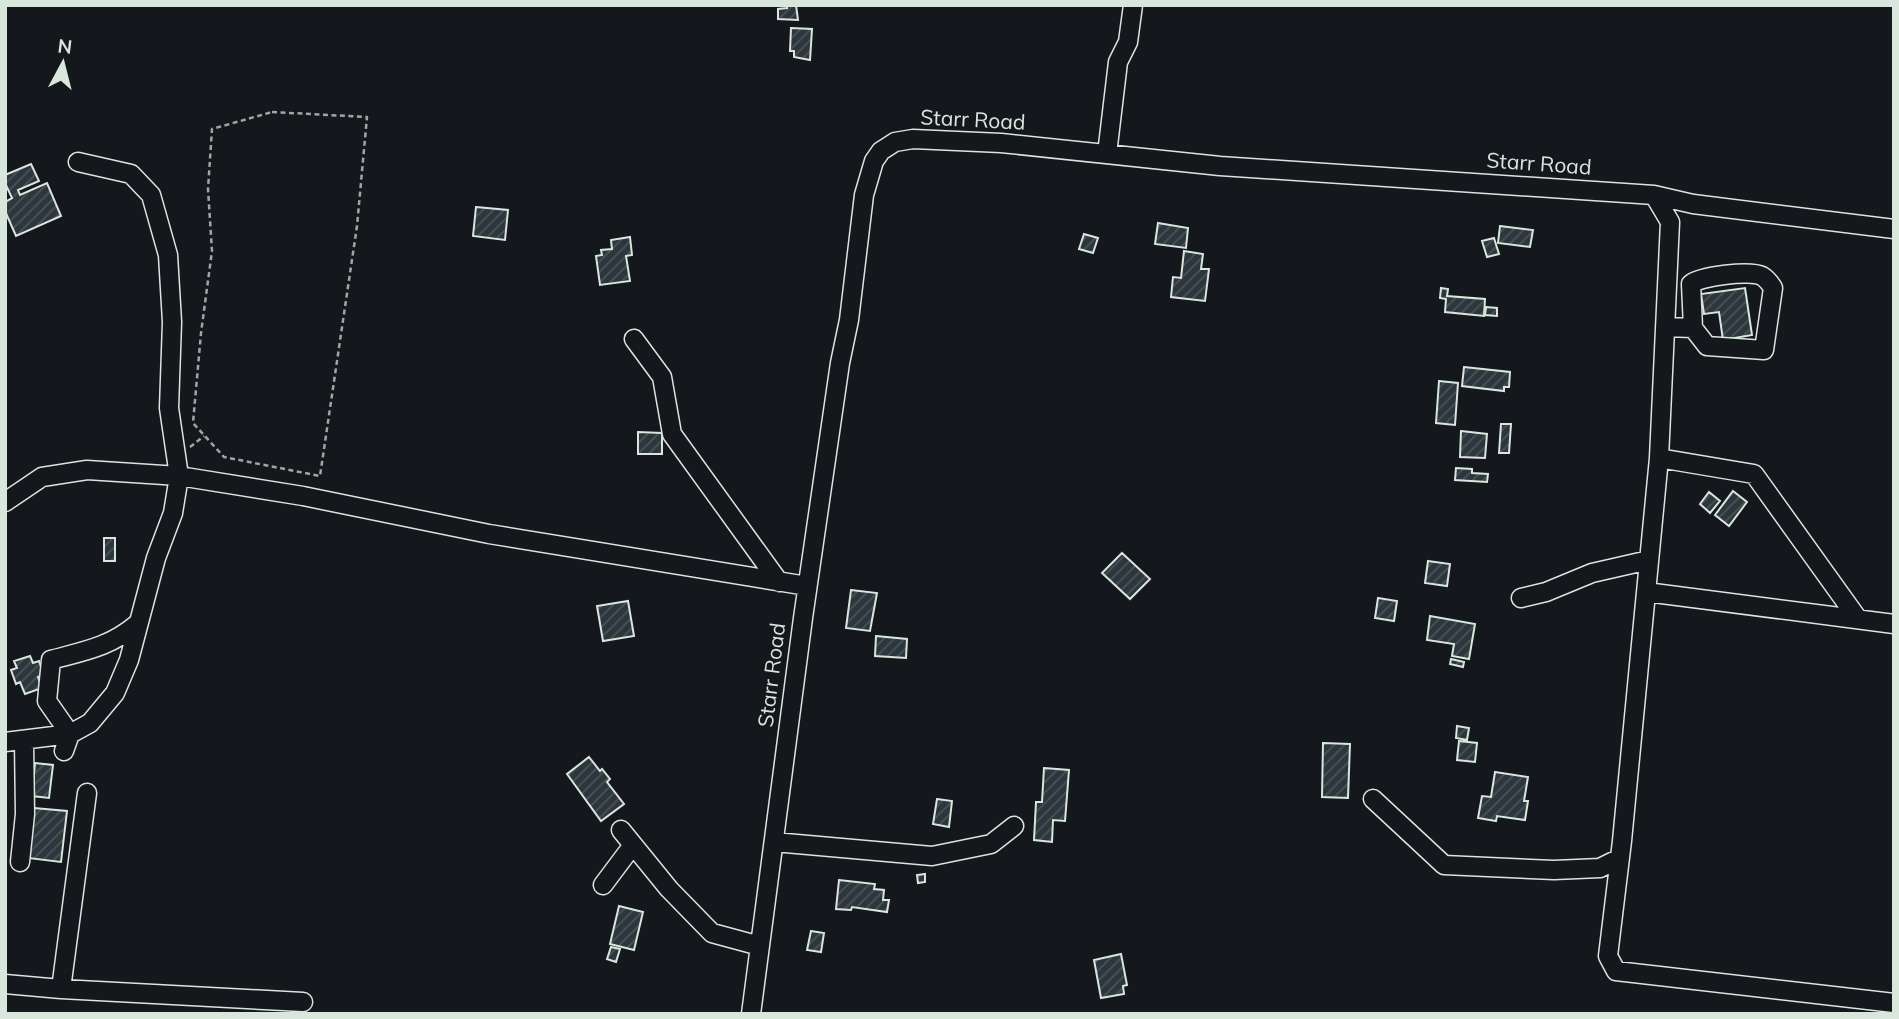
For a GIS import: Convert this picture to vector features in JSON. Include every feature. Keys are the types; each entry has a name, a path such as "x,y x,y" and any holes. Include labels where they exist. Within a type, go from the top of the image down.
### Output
{"street":[{"path":"1107,154 1118,62 1128,42 1133,5"},
{"name":"Starr Road","path":"751,1014 807,586 840,363 849,320 864,195 874,161 881,151 895,142 913,139 1002,143 1220,166 1654,195 1693,204 1894,229"},
{"path":"5,742 70,734 90,723 115,693 129,660 137,624 173,513 179,475 169,408 172,322 168,255 151,195 131,174 78,162"},
{"path":"1654,195 1670,222 1659,458 1608,956 1616,971 1894,1003"},
{"path":"1759,274 1769,281 1773,288 1764,351 1707,346 1693,328 1690,294 1691,284 1696,279 1759,274"},
{"path":"1665,327 1693,328"},
{"path":"634,339 662,377 672,434 779,582"},
{"path":"1659,458 1754,474 1858,619"},
{"path":"5,502 42,477 88,470 179,475 303,496 489,534 807,586"},
{"path":"1521,598 1546,592 1592,573 1649,560"},
{"path":"1646,592 1894,624"},
{"path":"70,734 47,701 51,660 94,649 121,638 137,624"},
{"path":"64,751 70,734"},
{"path":"20,862 25,814 24,741"},
{"path":"61,989 87,793"},
{"path":"1373,799 1444,865 1589,869 1600,868 1620,858"},
{"path":"774,842 932,856 991,844 1014,826"},
{"path":"621,830 669,889 712,933 760,946"},
{"path":"603,884 633,845"},
{"path":"5,984 303,1002"}],"path":[{"path":"272,112 367,117 357,226 320,476 224,457 193,423 212,251 208,189 212,129 272,112"}],"building":[{"path":"787,5 796,5 798,20 778,19 778,9 787,8"},
{"path":"791,28 812,29 810,60 794,57 794,51 790,51"},
{"path":"31,164 39,181 18,190 20,195 47,183 61,216 16,236 5,211 5,202 12,198 5,183 5,175"},
{"path":"476,207 508,210 505,240 473,236"},
{"path":"1158,223 1188,228 1186,248 1155,244"},
{"path":"1500,226 1533,230 1530,247 1498,243"},
{"path":"1084,234 1098,238 1093,253 1079,249"},
{"path":"630,237 632,255 626,256 630,281 600,285 596,256 602,255 601,250 612,249 611,240"},
{"path":"1494,238 1499,254 1487,257 1482,241"},
{"path":"1184,251 1203,254 1201,269 1209,269 1205,301 1171,297 1173,277 1181,278"},
{"path":"1441,288 1448,289 1447,296 1485,299 1484,316 1445,312 1446,299 1440,298"},
{"path":"1745,288 1752,335 1723,340 1719,312 1704,314 1701,294"},
{"path":"1486,307 1497,308 1497,316 1485,315"},
{"path":"1464,367 1510,372 1509,387 1504,387 1504,391 1462,386"},
{"path":"1439,381 1458,383 1455,425 1436,423"},
{"path":"1501,424 1511,424 1509,453 1499,453"},
{"path":"1461,431 1487,434 1485,458 1460,457"},
{"path":"638,432 662,433 662,454 638,454"},
{"path":"1456,468 1488,474 1487,482 1455,480"},
{"path":"1733,491 1747,502 1729,526 1715,515"},
{"path":"1709,492 1720,501 1710,513 1700,504"},
{"path":"104,538 115,538 115,561 104,561"},
{"path":"1122,553 1150,579 1130,599 1102,573"},
{"path":"1428,561 1450,564 1447,586 1425,583"},
{"path":"851,590 877,593 870,631 846,628"},
{"path":"1378,598 1397,601 1394,621 1375,618"},
{"path":"628,601 634,636 603,641 597,606"},
{"path":"1430,616 1475,624 1469,659 1452,656 1454,644 1427,640"},
{"path":"876,636 907,639 906,658 875,656"},
{"path":"30,656 33,663 39,661 44,675 38,677 42,688 25,694 20,682 16,684 11,670 17,668 14,661"},
{"path":"1451,659 1464,662 1463,667 1450,664"},
{"path":"1457,726 1469,728 1467,740 1456,738"},
{"path":"1459,741 1477,743 1475,762 1457,760"},
{"path":"1323,743 1350,744 1348,798 1322,797"},
{"path":"589,757 610,779 607,782 624,804 601,821 567,774"},
{"path":"35,763 53,765 49,798 32,796"},
{"path":"1044,768 1069,770 1065,821 1053,820 1052,842 1034,840 1036,802 1042,802"},
{"path":"1495,772 1528,777 1524,801 1528,801 1525,820 1497,816 1496,821 1478,818 1482,796 1491,797"},
{"path":"937,799 952,801 949,827 933,824"},
{"path":"34,808 67,811 61,862 28,858"},
{"path":"925,874 925,882 918,883 917,875"},
{"path":"839,880 875,884 874,889 884,890 883,900 889,900 887,912 852,907 851,910 836,909"},
{"path":"619,906 643,912 634,950 610,944"},
{"path":"811,931 824,933 821,952 807,950"},
{"path":"611,947 620,949 616,962 607,959"},
{"path":"1121,954 1127,985 1123,986 1124,994 1101,998 1094,960"}]}
